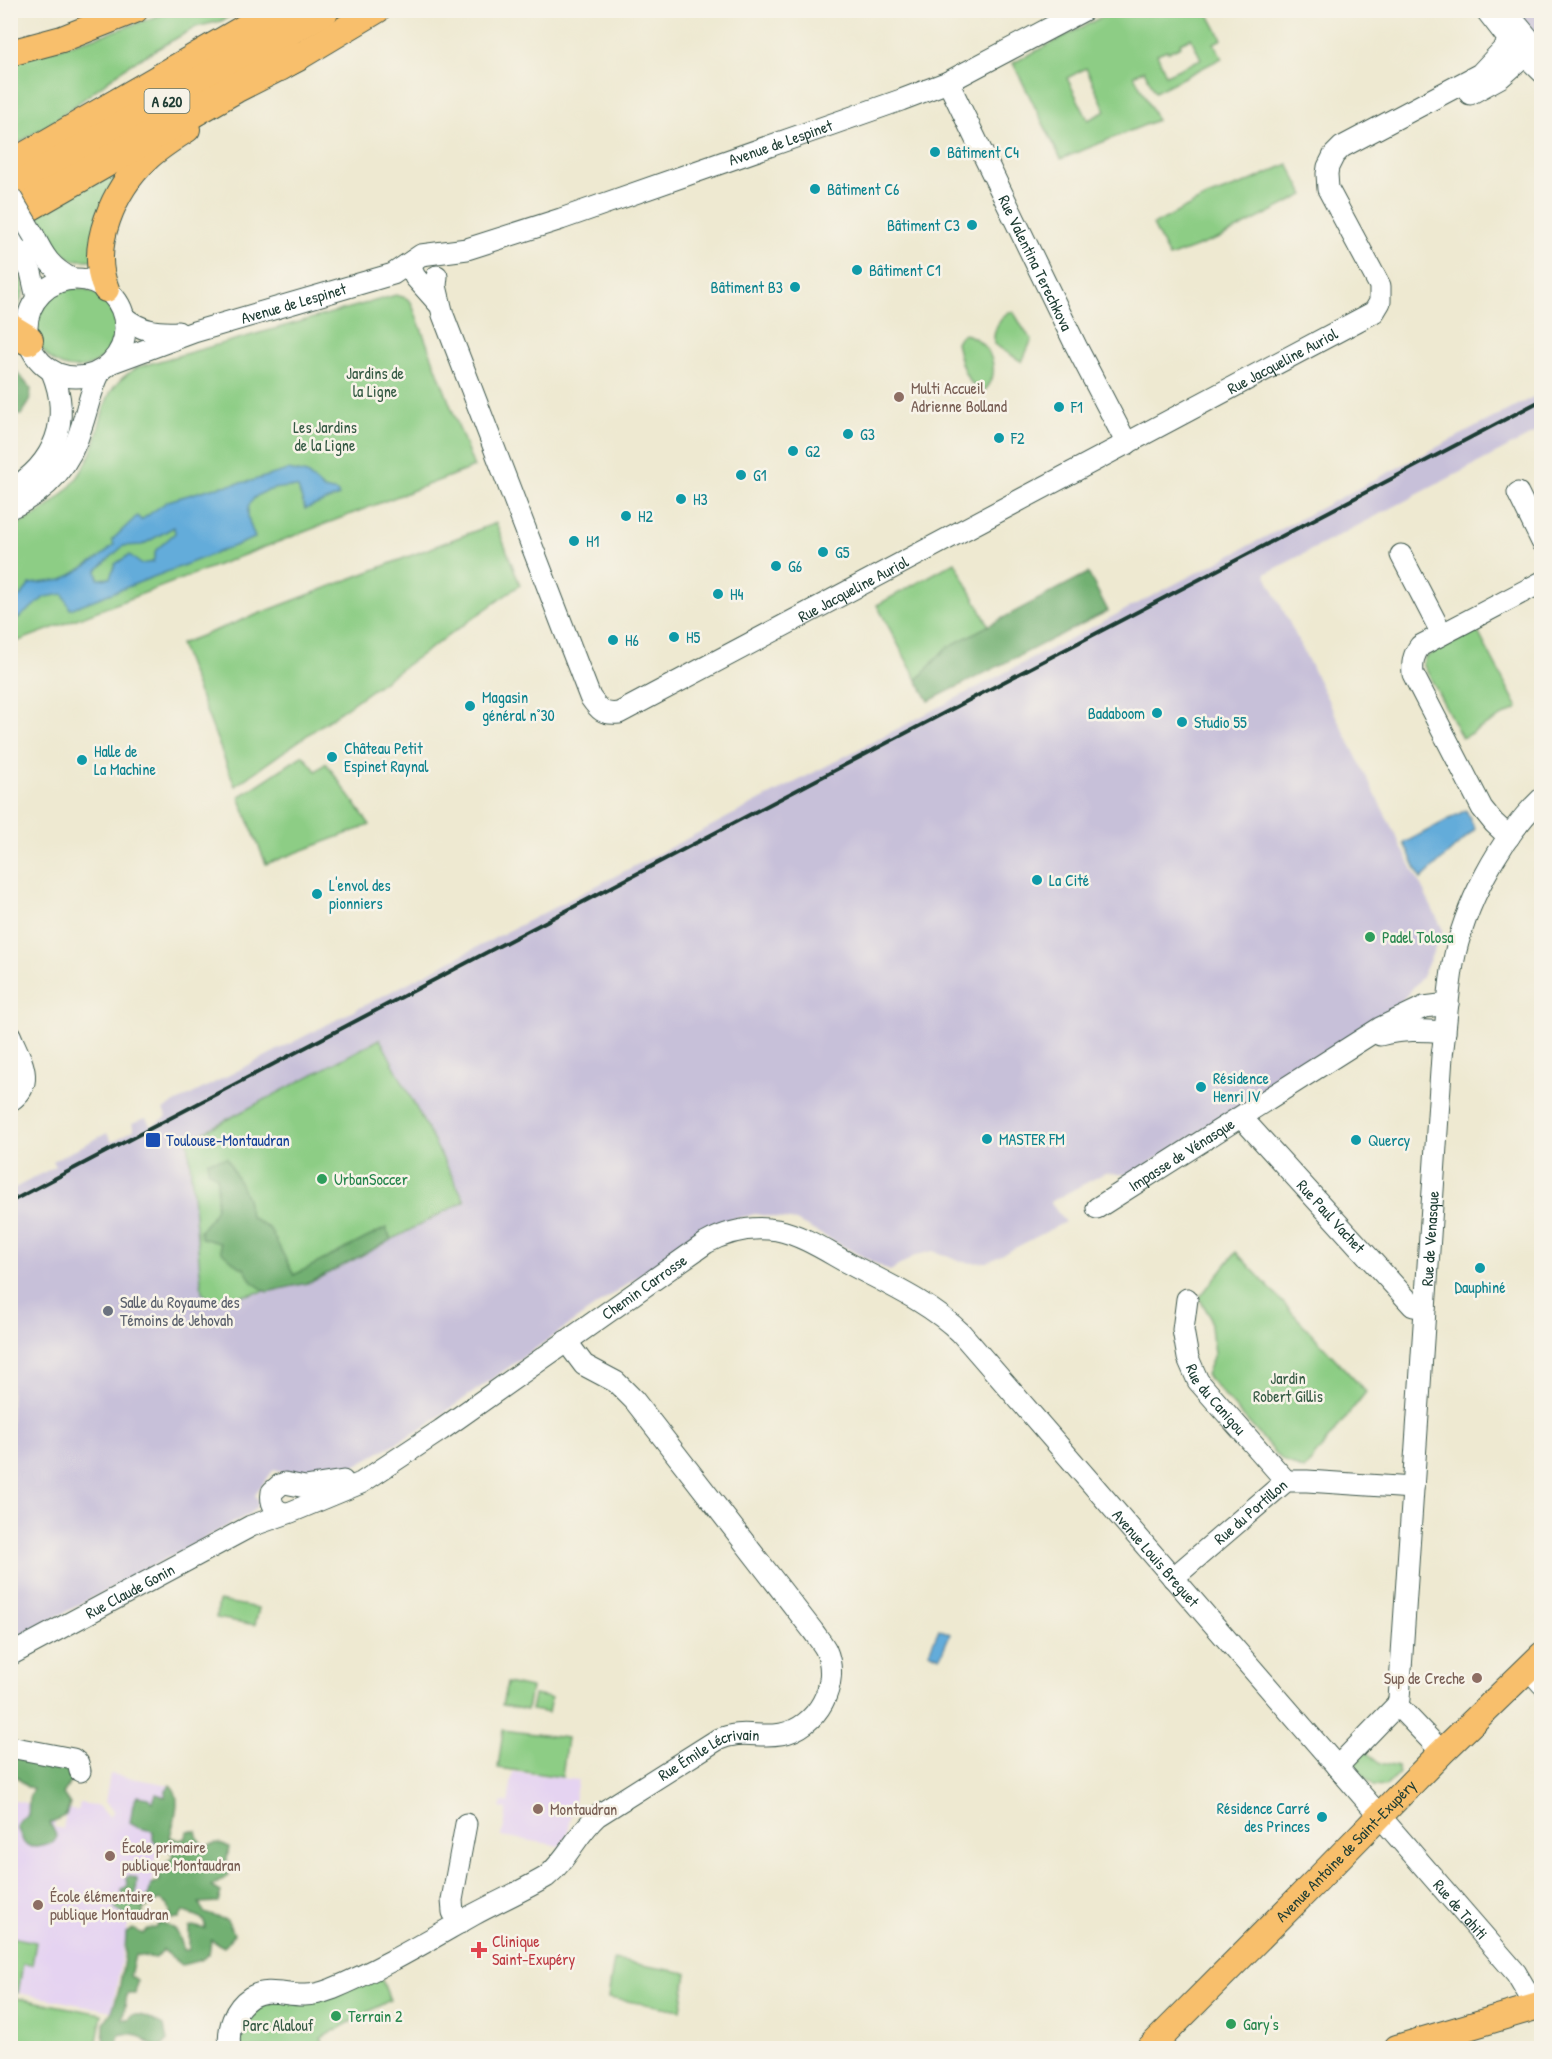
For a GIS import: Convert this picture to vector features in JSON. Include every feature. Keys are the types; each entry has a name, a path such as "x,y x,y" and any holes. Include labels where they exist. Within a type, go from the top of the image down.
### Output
{"highway":[{"name":"A 620","path":"10,166 279,10"},
{"name":"A 620","path":"10,191 324,10"},
{"path":"10,217 235,88 296,57"}],"main road":[{"path":"10,35 53,26 105,10"},
{"path":"10,53 62,39 135,10"},
{"path":"106,289 100,276 100,250 112,206 124,184 146,159 172,139 296,57 377,10"},
{"name":"Avenue Antoine de Saint-Exupéry","path":"1150,2049 1442,1752 1537,1669"},
{"path":"1397,2049 1537,2006"}],"street":[{"name":"Avenue de Lespinet","path":"106,367 194,332 393,273 426,270 467,249 773,146 948,82 1084,10"},
{"path":"1486,10 1534,53 1542,72"},
{"path":"1505,10 1516,35"},
{"name":"Rue Jacqueline Auriol","path":"426,270 436,286 439,304 590,697 598,709 608,714 619,712 1374,312 1380,302 1380,286 1331,196 1327,182 1328,167 1334,155 1342,147 1480,74 1516,35"},
{"path":"1331,196 1334,176 1349,159 1501,77 1534,53"},
{"name":"Rue Valentina Terechkova","path":"948,82 1072,337 1127,444"},
{"path":"10,196 37,298"},
{"path":"20,239 43,254 56,270 72,279"},
{"path":"10,508 45,488 66,463 81,430 93,384 121,349 126,334 125,318 121,307 106,289 90,280 72,279 52,285 37,298 19,335 37,358 52,372 68,377 84,377 106,367"},
{"name":"Avenue de Lespinet","path":"125,318 135,326 152,332 194,332"},
{"path":"10,490 21,484 39,468 54,443 62,402 52,372"},
{"path":"1518,493 1542,542"},
{"path":"1401,555 1442,634"},
{"path":"1509,837 1482,808 1413,674 1412,664 1415,652 1420,646 1542,582"},
{"name":"Rue de Venasque","path":"1397,1705 1400,1694 1445,1032 1454,963 1466,918 1493,862 1509,837 1542,798"},
{"name":"Impasse de Vénasque","path":"1097,1208 1397,1019 1434,1004 1448,1005"},
{"name":"Impasse de Vénasque","path":"1357,1043 1394,1031 1445,1032"},
{"path":"10,1035 26,1078 22,1091 10,1101"},
{"name":"Rue Paul Vachet","path":"1241,1118 1413,1306 1425,1308"},
{"name":"Chemin Carrosse","path":"284,1509 361,1483 415,1448 706,1243 729,1233 753,1229 779,1231 806,1240 927,1306"},
{"name":"Rue du Canigou","path":"1187,1299 1183,1330 1188,1358 1198,1381 1286,1481"},
{"name":"Avenue Louis Breguet","path":"927,1306 961,1334 1379,1815"},
{"name":"Rue Émile Lécrivain","path":"231,2049 230,2026 236,2013 251,1997 268,1992 304,1995 331,1990 389,1962 546,1877 561,1863 583,1830 597,1816 717,1740 734,1734 769,1736 790,1732 814,1716 822,1705 830,1682 830,1667 826,1650 813,1631 634,1400 616,1382 584,1365 566,1341"},
{"name":"Chemin Carrosse","path":"284,1509 301,1500 294,1486 326,1485 384,1467"},
{"name":"Rue du Portillon","path":"1173,1578 1286,1481 1413,1488"},
{"name":"Rue Claude Gonin","path":"10,1655 284,1509"},
{"path":"1337,1767 1397,1705 1442,1752"},
{"path":"10,1747 74,1759 78,1763 80,1772"},
{"name":"Rue de Tahiti","path":"1379,1815 1516,1973 1537,2006"},
{"path":"460,1923 453,1912 453,1900 466,1824"}],"shaded area":[{"path":"1019,10 1006,17 998,18 980,11"},
{"path":"1518,11 1541,11 1541,43"},
{"path":"1541,393 1541,430 1265,574 1443,930 1422,977 1394,1010 1130,1175 1105,1173 1050,1202 1065,1222 988,1262 967,1263 933,1251 916,1255 890,1271 796,1221 755,1214 711,1225 421,1429 342,1473 303,1477 274,1469 255,1495 258,1500 257,1506 248,1515 11,1641 11,1190 56,1166 53,1161 107,1133 112,1142 134,1130 132,1123 146,1118 151,1126 167,1117 163,1110 171,1105"},
{"name":"Montaudran","path":"513,1772 578,1780 568,1833 561,1846 502,1836 507,1810 500,1808 502,1802 508,1803"},
{"path":"110,1774 170,1785 149,1894 131,1908 112,2011 18,1993 23,1964 35,1942 11,1937 10,1800 57,1809 54,1827 63,1829 67,1809 78,1811 80,1803 99,1806 109,1817 114,1812 105,1802"}],"green space":[{"path":"172,11 241,11 221,21 196,27 129,65 56,120 11,148 10,62 109,33"},
{"path":"1113,11 1207,11 1222,39 1214,43 1222,58 1155,92 1144,70 1134,75 1157,120 1061,159 1013,63","holes":["1191,38 1201,59 1166,75 1157,54 1181,46 1180,43","1086,68 1106,111 1088,120 1067,78"]},
{"path":"154,140 92,260 73,260 59,250 37,214"},
{"path":"1288,164 1304,195 1220,238 1169,257 1153,225 1204,198 1246,183"},
{"path":"10,260 23,282 23,293 15,316 11,315"},
{"path":"76,288 91,291 104,300 113,313 116,328 113,343 104,356 91,365 76,368 61,365 48,356 39,343 36,328 39,313 48,300 61,291"},
{"name":"Les Jardins de la Ligne","path":"396,295 411,302 474,467 11,644 11,527 48,507 77,478 91,453 105,404 116,385 125,376 138,367"},
{"path":"1008,312 1013,312 1032,339 1022,362 994,344 997,326"},
{"path":"964,334 980,342 991,357 993,374 985,390 973,385 961,364 956,342"},
{"path":"11,368 31,389 29,403 21,415 11,414"},
{"path":"496,523 520,585 235,786 180,644"},
{"path":"955,562 989,626 946,648 917,680 877,605"},
{"path":"1088,573 1108,611 929,701 917,680 946,648"},
{"path":"1477,630 1518,708 1462,738 1423,664 1425,657"},
{"path":"303,755 316,771 326,763 370,825 266,864 239,797"},
{"name":"UrbanSoccer","path":"380,1039 465,1201 311,1282 216,1301 209,1299 202,1292 188,1140"},
{"path":"227,1158 247,1198 250,1216 270,1229 294,1275 386,1228 391,1240 311,1282 267,1292 252,1282 244,1268 238,1266 221,1251 220,1243 201,1238 200,1230 211,1218 217,1200 217,1177 208,1170 208,1161"},
{"name":"Jardin Robert Gillis","path":"1236,1252 1366,1392 1304,1470 1282,1460 1206,1375 1214,1354 1210,1316 1199,1298"},
{"path":"219,1601 259,1608 255,1625 216,1618"},
{"path":"507,1683 531,1688 527,1710 502,1705"},
{"path":"534,1695 551,1698 548,1713 531,1710"},
{"path":"503,1730 567,1738 562,1777 498,1768"},
{"path":"1362,1749 1380,1763 1397,1767 1399,1773 1385,1787 1374,1786 1349,1762"},
{"path":"11,1755 65,1768 73,1777 63,1794 70,1804 66,1815 50,1823 57,1837 52,1843 31,1847 24,1843 17,1827 20,1821 28,1815 29,1798 33,1788 27,1787 17,1777 11,1777"},
{"path":"170,1785 177,1802 170,1837 180,1840 186,1838 187,1831 196,1831 198,1839 205,1847 217,1843 229,1847 226,1866 228,1876 211,1887 221,1892 218,1902 199,1903 204,1913 227,1920 234,1934 224,1947 211,1940 209,1954 201,1960 182,1965 163,1950 156,1958 135,1955 130,1976 137,1981 135,1994 127,1994 123,2019 129,2019 132,2015 149,2018 164,2026 167,2041 160,2048 138,2036 127,2034 119,2035 116,2048 103,2048 104,2023 112,2011 119,1990 126,1933 133,1929 143,1934 148,1929 156,1928 160,1923 174,1929 179,1935 184,1950 189,1950 189,1928 193,1926 205,1929 201,1918 183,1911 179,1919 172,1919 168,1905 160,1900 143,1909 143,1917 135,1921 115,1909 117,1902 123,1899 122,1890 127,1886 126,1878 129,1876 137,1879 136,1895 139,1903 149,1894 151,1884 160,1881 159,1869 175,1856 168,1848 158,1846 153,1840 153,1831 130,1823 133,1804 137,1796 148,1798 153,1802 156,1794 165,1797"},
{"path":"11,1937 36,1942 32,1965 23,1964 18,1993 11,1992"},
{"path":"614,1960 687,1973 681,2010 608,1998"},
{"name":"Parc Alalouf","path":"380,1975 390,2000 321,2038 326,2048 241,2048 240,2041 244,2023 262,2005"},
{"path":"11,1997 102,2014 96,2048 11,2048"}],"water":[{"path":"288,470 307,474 324,489 337,492 339,496 305,509 298,488 266,491 253,500 249,506 248,517 255,538 70,609 63,594 45,597 16,620 11,631 11,598 20,597 30,584 63,580 99,558 114,545 112,540 137,516 141,520 168,501 212,488 251,481","holes":["174,527 175,533 156,550 153,562 141,564 129,555 115,564 110,578 98,579 97,570 123,546 142,545"]},
{"path":"1466,810 1475,829 1421,879 1404,843"},
{"path":"939,1629 950,1634 940,1657 929,1652"}],"railway":[{"path":"10,1202 1542,400"}],"place":[{"name":"Bâtiment C4","path":"935,152"},
{"name":"Bâtiment C6","path":"815,189"},
{"name":"Bâtiment C3","path":"972,225"},
{"name":"Bâtiment C1","path":"857,270"},
{"name":"Bâtiment B3","path":"795,287"},
{"name":"Multi Accueil Adrienne Bolland","path":"899,397"},
{"name":"F1","path":"1059,407"},
{"name":"G3","path":"848,434"},
{"name":"F2","path":"999,438"},
{"name":"G2","path":"793,451"},
{"name":"G1","path":"741,475"},
{"name":"H3","path":"681,499"},
{"name":"H2","path":"626,516"},
{"name":"H1","path":"574,541"},
{"name":"G5","path":"823,552"},
{"name":"G6","path":"776,566"},
{"name":"H4","path":"718,594"},
{"name":"H5","path":"674,637"},
{"name":"H6","path":"613,640"},
{"name":"Magasin général n°30","path":"470,706"},
{"name":"Badaboom","path":"1157,713"},
{"name":"Studio 55","path":"1182,722"},
{"name":"Château Petit Espinet Raynal","path":"332,757"},
{"name":"Halle de La Machine","path":"82,760"},
{"name":"La Cité","path":"1037,880"},
{"name":"L'envol des pionniers","path":"317,894"},
{"name":"Padel Tolosa","path":"1370,937"},
{"name":"Résidence Henri IV","path":"1201,1087"},
{"name":"MASTER FM","path":"987,1139"},
{"name":"Toulouse-Montaudran","path":"153,1140"},
{"name":"Quercy","path":"1356,1140"},
{"name":"UrbanSoccer","path":"322,1179"},
{"name":"Dauphiné","path":"1480,1268"},
{"name":"Salle du Royaume des Témoins de Jehovah","path":"108,1311"},
{"name":"Sup de Creche","path":"1477,1678"},
{"name":"Montaudran","path":"538,1809"},
{"name":"Résidence Carré des Princes","path":"1322,1817"},
{"name":"École primaire publique Montaudran","path":"110,1856"},
{"name":"École élémentaire publique Montaudran","path":"38,1905"},
{"name":"Clinique Saint-Exupéry","path":"479,1950"},
{"name":"Terrain 2","path":"336,2016"},
{"name":"Gary's","path":"1231,2024"}],"park label":[{"name":"Jardins de la Ligne","path":"375,382"}]}
